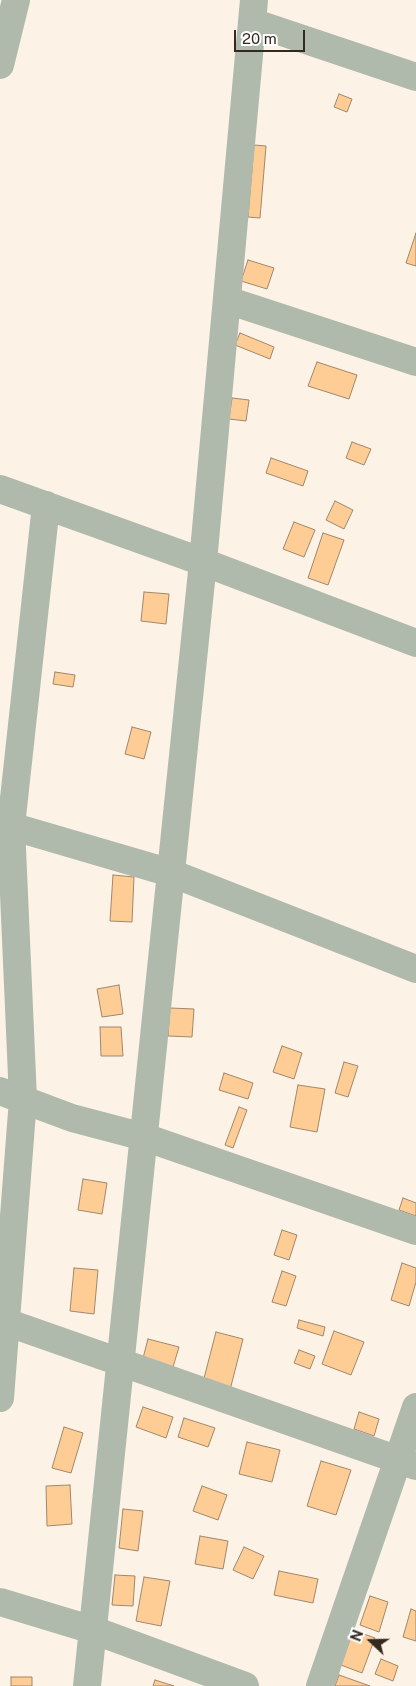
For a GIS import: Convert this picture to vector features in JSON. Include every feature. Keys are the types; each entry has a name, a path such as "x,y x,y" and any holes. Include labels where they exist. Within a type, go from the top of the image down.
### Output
{"street":[{"path":"0,65 16,0"},
{"path":"87,1686 203,562 253,11 416,76"},
{"path":"227,300 416,362"},
{"path":"0,489 203,562 416,643"},
{"path":"0,1398 12,1095 6,825 46,505"},
{"path":"6,825 171,874 416,969"},
{"path":"12,1095 72,1118 144,1137 416,1231"},
{"path":"4,1321 121,1364 407,1463"},
{"path":"320,1686 407,1463 416,1407"},
{"path":"0,1602 93,1630 245,1686"}],"building":[{"path":"339,94 352,99 347,112 334,107"},
{"path":"254,145 266,146 260,218 248,217"},
{"path":"416,233 416,266 406,263"},
{"path":"248,260 274,268 267,289 241,281"},
{"path":"240,333 274,347 270,359 235,345"},
{"path":"317,362 357,375 349,399 308,386"},
{"path":"232,398 249,400 246,421 229,419"},
{"path":"352,442 371,449 364,465 346,458"},
{"path":"271,458 308,471 303,486 266,473"},
{"path":"335,501 353,510 344,529 326,520"},
{"path":"294,522 315,530 304,557 283,549"},
{"path":"323,533 344,540 328,585 308,578"},
{"path":"144,592 169,594 166,624 141,621"},
{"path":"55,672 75,675 73,687 53,684"},
{"path":"132,727 151,732 144,759 125,754"},
{"path":"113,875 134,877 132,922 110,921"},
{"path":"119,985 123,1014 102,1017 97,989"},
{"path":"170,1008 194,1009 192,1037 168,1036"},
{"path":"100,1027 121,1027 123,1056 101,1056"},
{"path":"282,1046 302,1053 294,1079 273,1072"},
{"path":"344,1062 358,1066 348,1097 335,1093"},
{"path":"224,1073 253,1083 248,1099 219,1090"},
{"path":"298,1085 325,1089 317,1132 290,1127"},
{"path":"239,1107 247,1110 233,1148 225,1145"},
{"path":"83,1179 107,1183 102,1214 78,1210"},
{"path":"403,1198 416,1203 416,1216 399,1210"},
{"path":"282,1230 297,1235 289,1260 274,1255"},
{"path":"402,1263 416,1268 416,1282 409,1306 391,1300"},
{"path":"74,1268 98,1270 94,1314 70,1311"},
{"path":"282,1271 296,1276 286,1306 272,1302"},
{"path":"299,1320 325,1327 323,1336 297,1328"},
{"path":"334,1331 364,1342 351,1375 322,1364"},
{"path":"216,1332 243,1339 230,1390 203,1382"},
{"path":"148,1339 179,1347 173,1367 143,1358"},
{"path":"299,1350 315,1356 310,1369 294,1363"},
{"path":"143,1407 173,1417 166,1438 136,1427"},
{"path":"359,1412 379,1419 374,1436 354,1429"},
{"path":"184,1418 215,1428 208,1447 178,1437"},
{"path":"64,1427 83,1433 71,1473 52,1468"},
{"path":"247,1442 280,1450 272,1482 239,1474"},
{"path":"321,1461 351,1470 336,1515 307,1506"},
{"path":"70,1485 72,1524 47,1526 46,1486"},
{"path":"202,1486 227,1495 218,1520 193,1511"},
{"path":"123,1509 143,1511 138,1551 119,1548"},
{"path":"200,1536 228,1541 223,1569 195,1564"},
{"path":"244,1547 264,1556 253,1579 233,1570"},
{"path":"279,1571 318,1579 313,1603 274,1595"},
{"path":"115,1575 135,1576 133,1606 112,1605"},
{"path":"144,1577 170,1581 161,1626 136,1621"},
{"path":"370,1596 388,1602 379,1632 360,1625"},
{"path":"411,1609 416,1611 416,1641 403,1637"},
{"path":"353,1630 375,1638 362,1673 341,1665"},
{"path":"381,1659 398,1666 393,1681 375,1674"},
{"path":"339,1675 370,1686 335,1686"},
{"path":"11,1677 32,1677 32,1686 11,1686"},
{"path":"155,1680 174,1686 153,1686"}]}
